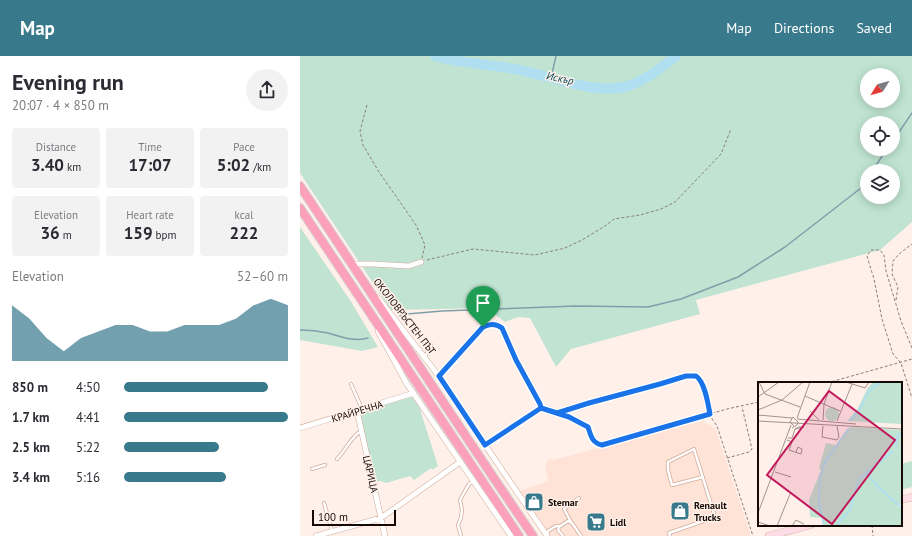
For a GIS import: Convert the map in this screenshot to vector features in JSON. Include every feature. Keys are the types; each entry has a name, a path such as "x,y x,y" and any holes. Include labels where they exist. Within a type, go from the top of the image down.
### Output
{"highway":[{"name":"ОКОЛОВРЪСТЕН ПЪТ","path":"300,186 532,536"},
{"path":"300,208 519,536"}],"main road":[{"path":"902,500 912,497"},
{"path":"769,536 806,526"}],"street":[{"path":"354,266 372,264 409,266 421,262"},
{"name":"ОКОЛОВРЪСТЕН ПЪТ","path":"354,266 439,376 547,536"},
{"path":"358,296 414,393 511,536"},
{"path":"439,376 483,327 489,324 499,325 502,328 516,360 541,408 485,445"},
{"name":"КРАЙРЕЧНА","path":"300,428 414,393"},
{"name":"ЦАРИЦА","path":"360,410 361,431 385,536"},
{"path":"316,536 381,518 460,462"}],"lane":[{"path":"425,358 431,345 426,340"},
{"path":"351,384 360,410"},
{"path":"337,459 344,452 351,439 361,431"},
{"path":"670,536 669,533 716,517 694,449 668,462 668,470 672,485 703,477"},
{"path":"312,469 325,465"},
{"path":"460,536 458,525 462,510 460,500 469,484 473,481"},
{"path":"579,498 564,509 581,536"},
{"path":"324,503 332,532"},
{"path":"547,536 548,532 556,526 559,526 567,521 571,522"},
{"path":"559,526 558,530 563,536"}],"path":[{"path":"367,105 360,131 363,145 378,172 416,225 425,246 421,262 474,249 535,255 565,248 582,240 614,219 640,215 661,209 675,202 721,154 731,129"},
{"path":"896,302 898,287 892,274 893,261 899,254 912,244"},
{"path":"912,348 901,320 886,271 884,255 880,250 871,250 867,256 874,279 882,319 893,354 901,363 912,398"},
{"path":"832,382 912,359"},
{"path":"557,413 686,376 696,376 700,381 710,414 717,426 753,536"},
{"path":"541,408 569,417 588,427 593,441 596,444 602,445 710,414 758,402"},
{"path":"727,458 749,452 752,449 742,407"},
{"path":"872,526 873,536"}],"shaded area":[{"path":"702,421 715,428 751,536 550,536 519,491 548,481 545,466 549,458 553,460"}],"green space":[{"path":"300,56 912,56 912,222 880,250 696,300 700,314 571,349 556,367 530,318 518,317 505,322 486,308 391,310 300,173"},
{"path":"300,227 350,300 378,347 362,351 300,340"},
{"path":"410,395 419,406 438,466 432,470 431,468 414,480 410,476 386,483 381,481 375,482 359,417 360,414"},
{"path":"912,461 912,487 902,490 902,464"}],"waterway":[{"name":"Искър","path":"435,56 456,61 519,70 586,86 612,89 638,82 652,74 676,56"},
{"path":"551,78 556,56"},
{"path":"900,131 912,113"},
{"path":"877,164 882,156"},
{"path":"400,316 442,311 576,306 648,307 681,299 738,277 785,247 860,189"},
{"path":"300,330 311,330 353,339 368,338"}],"place":[{"name":"Stemar","path":"534,502"},
{"name":"Renault Trucks","path":"680,511"},
{"name":"Lidl","path":"596,522"}],"route":[{"path":"483,327 439,376 485,445 541,408 557,413 686,376 696,376 700,381 710,414 602,445 596,444 593,441 588,427 569,417 541,408 508,344 502,328 499,325 494,324 489,324 483,327"}]}
